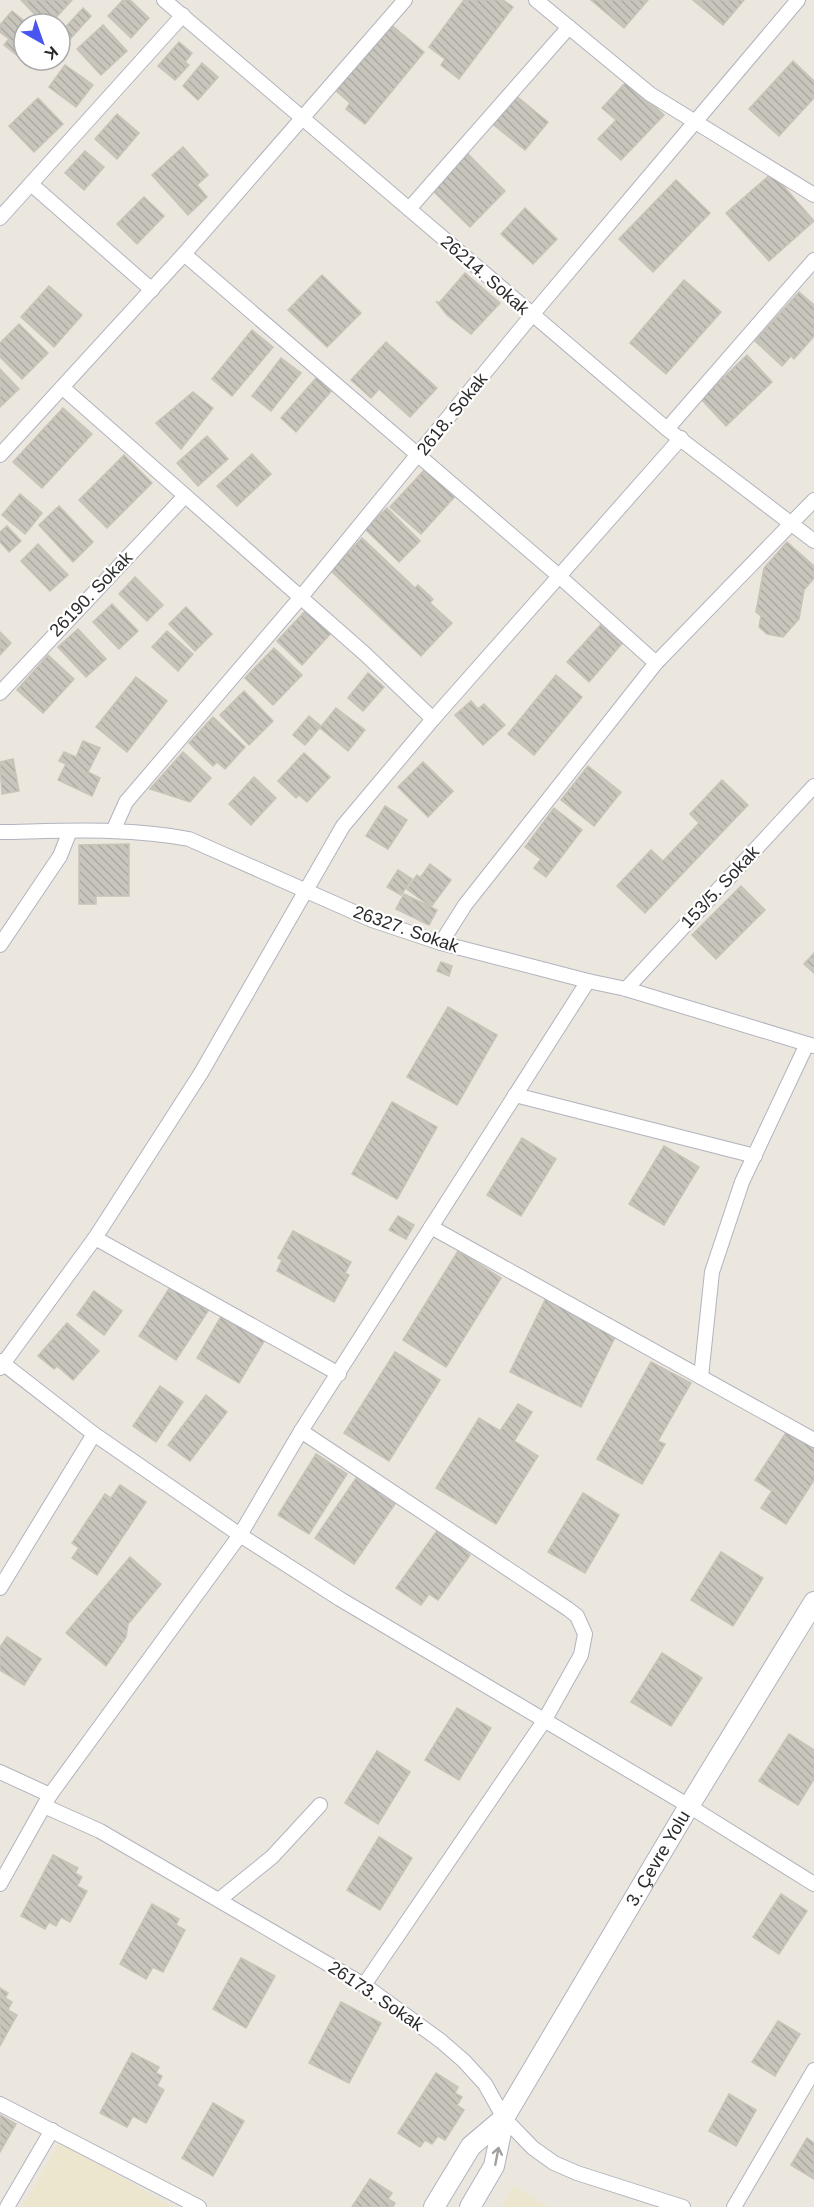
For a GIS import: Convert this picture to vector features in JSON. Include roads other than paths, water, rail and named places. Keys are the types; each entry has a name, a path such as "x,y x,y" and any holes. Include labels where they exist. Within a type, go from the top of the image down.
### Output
{"main road":[{"name":"3. Çevre Yolu","path":"470,2207 494,2166 504,2118 689,1806 814,1602"},
{"name":"3. Çevre Yolu","path":"434,2207 471,2146 504,2118"}],"street":[{"path":"0,455 152,290 405,0"},
{"path":"536,0 650,94 814,195"},
{"name":"2618. Sokak","path":"113,831 126,802 301,597 532,315 798,0"},
{"name":"26214. Sokak","path":"169,1 532,315 668,429 814,541"},
{"path":"0,218 183,15"},
{"path":"409,209 569,27"},
{"path":"31,184 152,290"},
{"path":"184,254 559,576 656,663"},
{"path":"668,429 814,260"},
{"path":"63,388 184,497 301,597 433,719"},
{"path":"681,438 433,719 344,826 201,1073 95,1239 1,1364 94,1434 240,1535 340,1599 689,1806 814,1884"},
{"name":"26190. Sokak","path":"0,693 184,497"},
{"path":"441,943 465,904 656,663 814,500"},
{"name":"153/5. Sokak","path":"626,989 814,786"},
{"path":"0,945 60,856 70,831"},
{"name":"26327. Sokak","path":"0,832 113,831 163,834 189,839 304,892 372,920 441,943 626,989 811,1045"},
{"path":"0,1884 47,1800 240,1535 301,1431 588,981"},
{"path":"701,1377 712,1272 742,1182 811,1045"},
{"path":"515,1095 755,1156"},
{"path":"431,1227 814,1440"},
{"path":"95,1239 339,1374"},
{"path":"301,1431 576,1616 585,1634 581,1654 544,1721 364,1985"},
{"path":"0,1588 94,1434"},
{"name":"26173. Sokak","path":"0,1772 364,1985 441,2041 464,2061 484,2084 504,2118 533,2148 554,2163 577,2173 682,2207"},
{"path":"220,1899 272,1857 320,1805"},
{"path":"734,2207 814,2070"},
{"path":"0,2104 199,2207"},
{"path":"7,2207 52,2130"}]}
